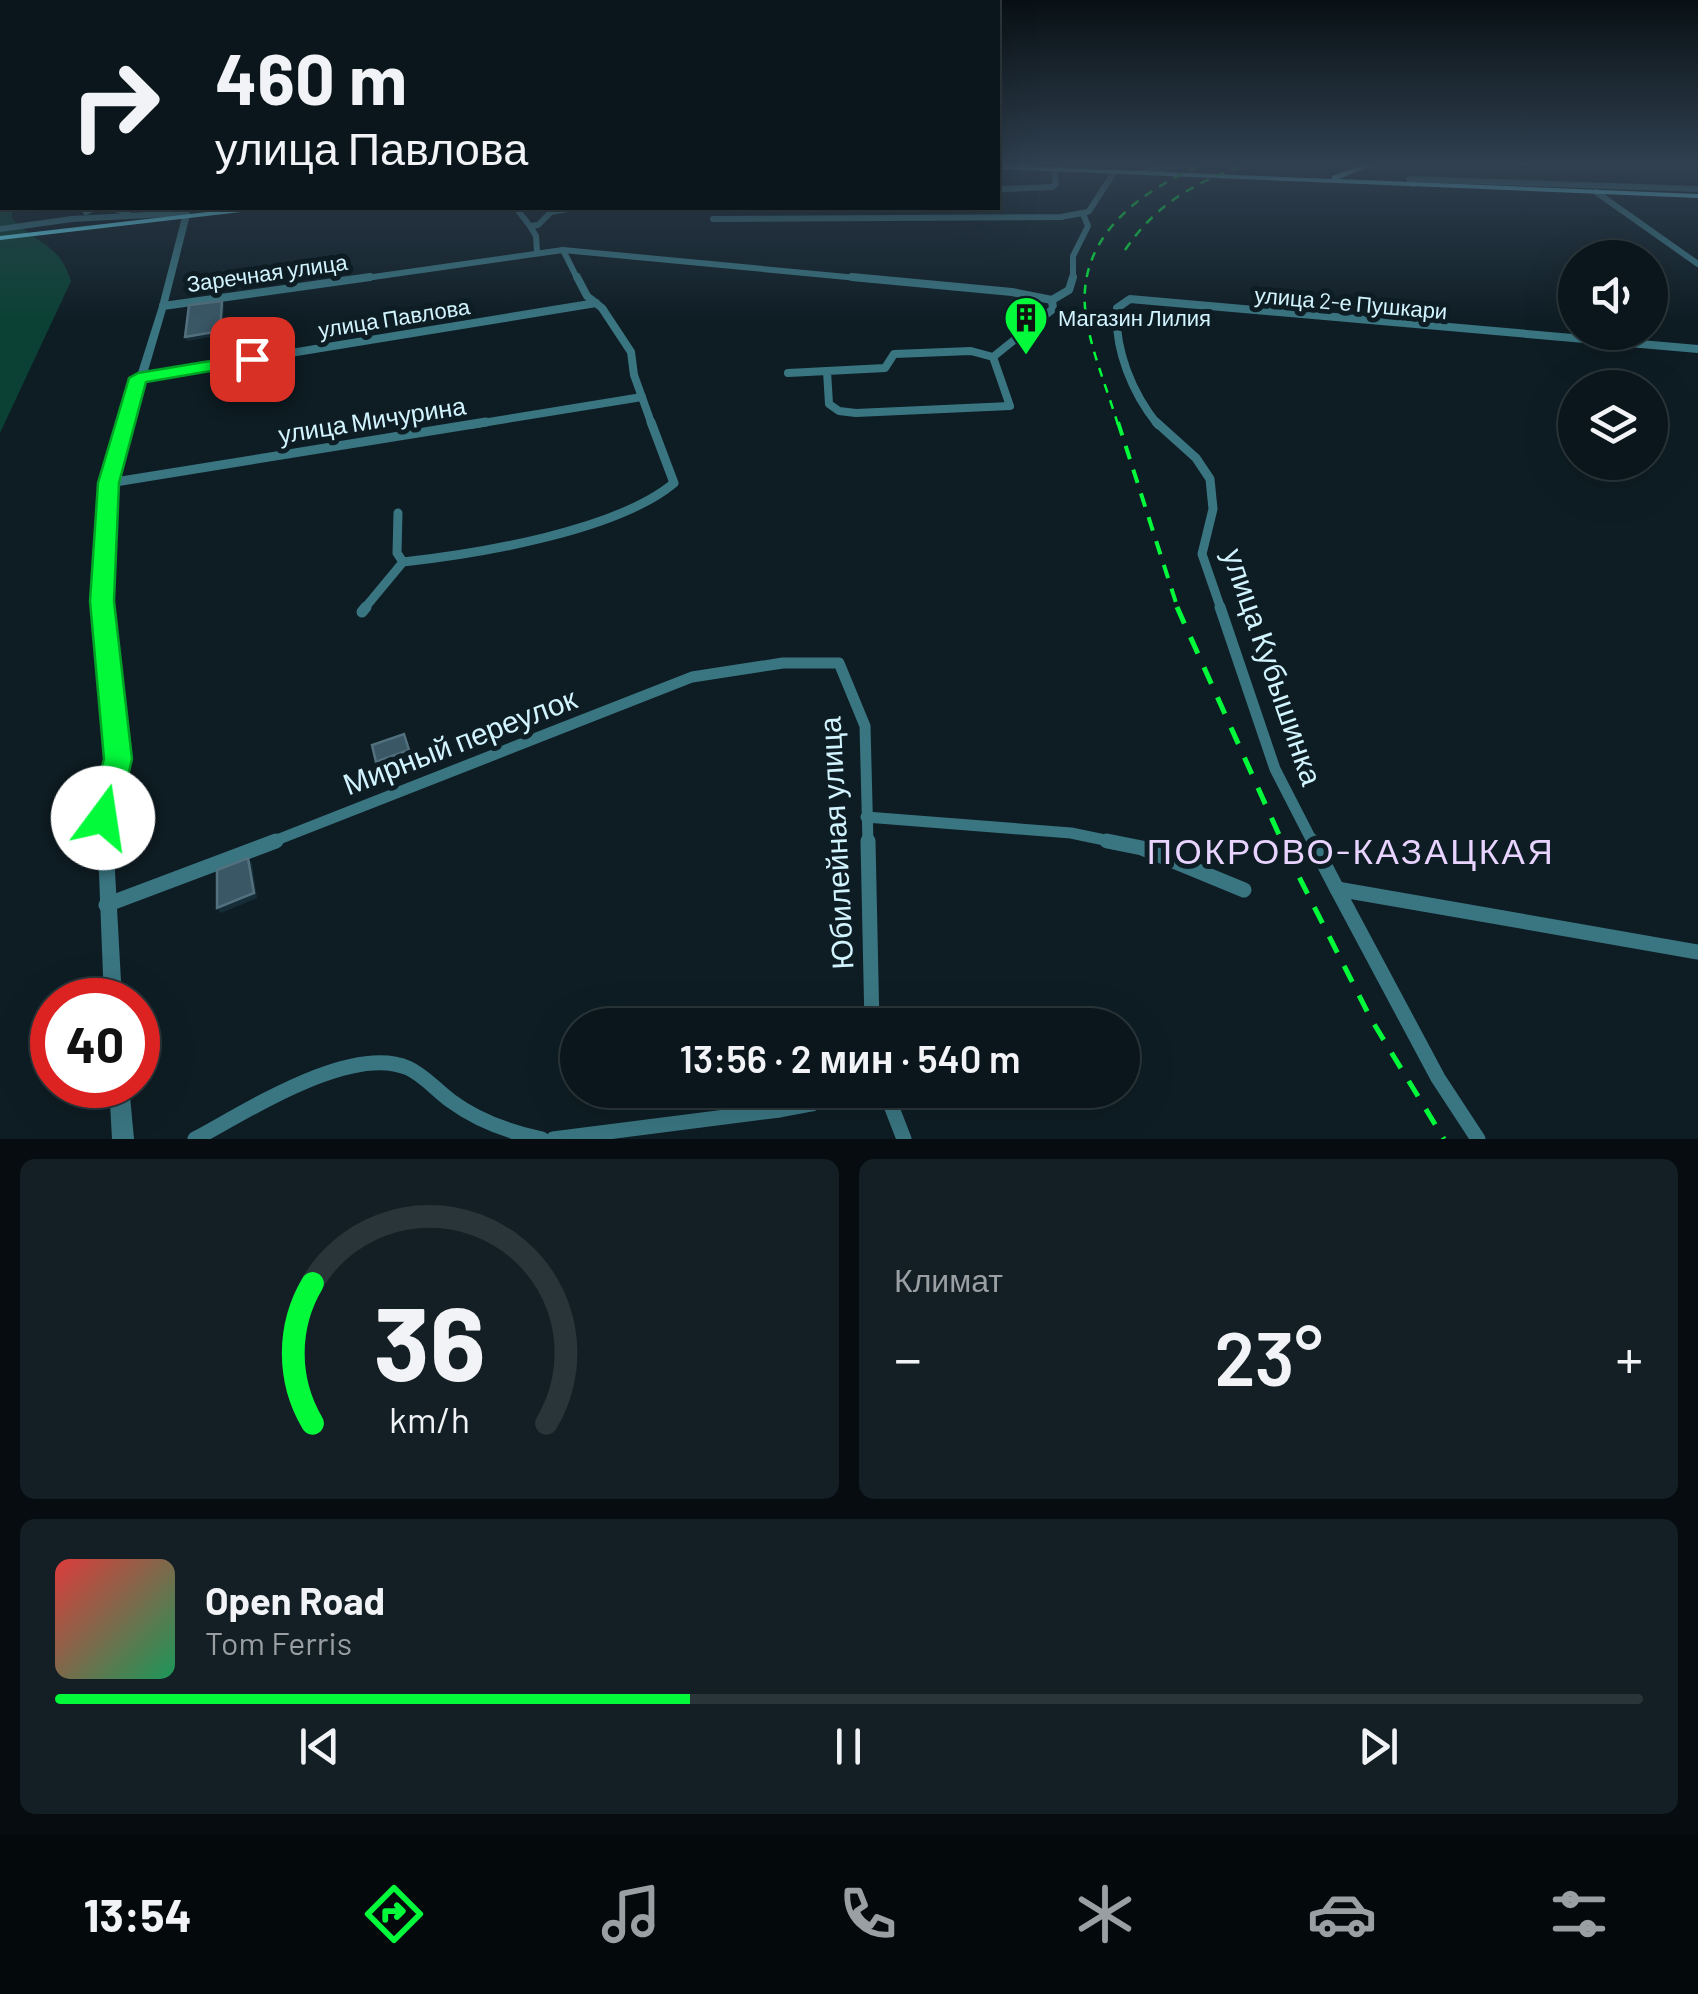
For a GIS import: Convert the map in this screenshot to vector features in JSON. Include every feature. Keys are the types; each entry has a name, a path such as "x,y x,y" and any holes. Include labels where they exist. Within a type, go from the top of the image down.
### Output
{"main road":[{"path":"0,238 160,217"}],"street":[{"path":"35,219 48,217"},
{"path":"0,230 48,222 145,217"},
{"path":"111,978 104,818 118,759 102,601 108,483 163,306 186,217"},
{"path":"523,217 536,236 537,252"},
{"path":"530,226 546,217"},
{"path":"713,219 1065,217"},
{"path":"563,250 1023,294 1052,300 1070,292 1074,285 1073,257 1088,226 1087,217"},
{"path":"1632,217 1698,264"},
{"path":"362,612 403,562 450,558 556,536 641,502 674,484 634,376 632,352 596,302 587,296 563,250"},
{"name":"Заречная улица","path":"163,306 563,250"},
{"name":"улица 2-е Пушкари","path":"1217,508 1210,478 1199,460 1158,426 1137,391 1114,325 1117,308 1130,299 1698,350"},
{"path":"788,372 884,368 894,354 971,351 993,357 1014,346 1045,318 1053,309 1052,300"},
{"name":"улица Павлова","path":"138,378 596,302"},
{"path":"827,371 829,404 838,411 1010,406 993,357"},
{"name":"улица Мичурина","path":"108,483 642,397"},
{"name":"улица Кубышинка","path":"1217,508 1203,535 1202,554 1276,768 1438,1078 1478,1139"},
{"path":"398,513 396,553 403,562"},
{"name":"Мирный переулок","path":"106,904 431,782 692,677 783,663 839,664"},
{"name":"Юбилейная улица","path":"839,664 858,701 865,726 872,1008"},
{"path":"866,817 1070,833 1142,848 1244,890"},
{"path":"1336,889 1698,952"},
{"path":"195,1139 314,1078 370,1060 407,1066 474,1118 500,1130 542,1139"},
{"path":"121,1108 123,1139"},
{"path":"553,1139 610,1128 791,1108"},
{"path":"892,1108 904,1139"}],"shaded area":[{"path":"0,217 12,217 60,258 71,281 0,433"}],"building":[{"path":"222,301 220,331 185,337 189,305"},
{"path":"404,734 409,750 376,762 372,745"},
{"path":"248,858 254,893 217,908 217,870"}],"railway":[{"path":"1118,425 1087,322 1085,293 1089,267 1100,243 1120,217"},
{"path":"1125,250 1152,217"},
{"path":"1118,422 1178,609"},
{"path":"1177,607 1289,857 1371,1019 1444,1139"}],"place":[{"name":"Магазин Лилия","path":"1026,356"}],"district":[{"name":"ПОКРОВО-КАЗАЦКАЯ","path":"1351,852"}],"route":[{"path":"103,818 118,759 102,601 108,483 138,378 252,359"}]}
